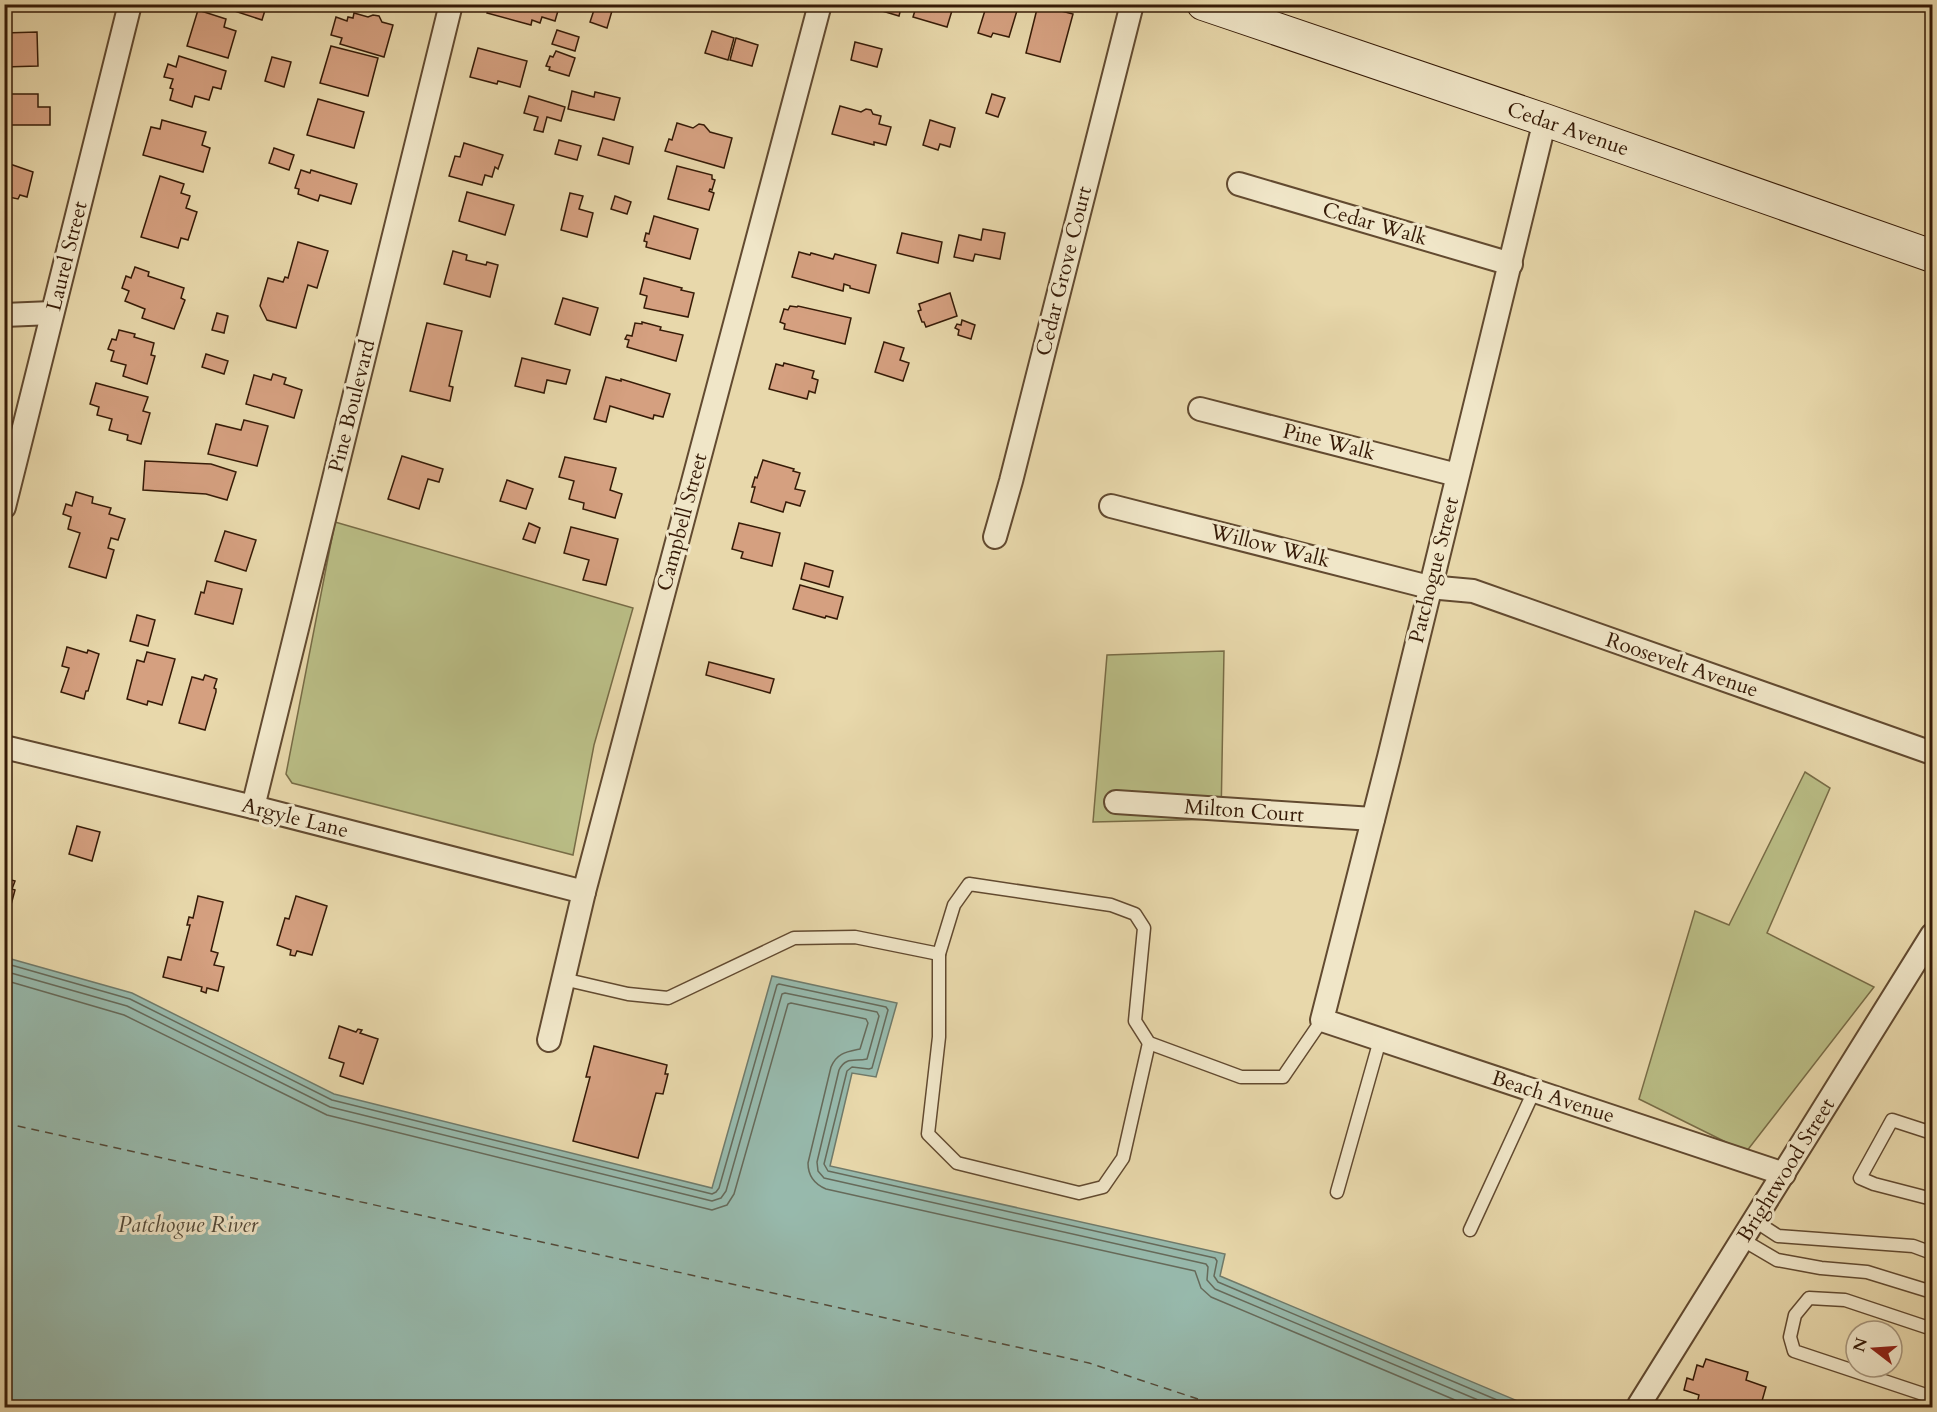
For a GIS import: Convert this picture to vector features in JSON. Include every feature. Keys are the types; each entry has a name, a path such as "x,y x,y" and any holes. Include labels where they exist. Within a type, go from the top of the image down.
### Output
{"street":[{"name":"Laurel Street","path":"4,507 130,4"},
{"name":"Pine Boulevard","path":"253,807 452,4"},
{"name":"Campbell Street","path":"549,1040 584,892 820,4"},
{"name":"Cedar Grove Court","path":"995,537 1132,4"},
{"name":"Cedar Avenue","path":"1213,6 1932,256"},
{"name":"Patchogue Street","path":"1322,1020 1545,120"},
{"name":"Cedar Walk","path":"1239,184 1511,264"},
{"path":"4,315 52,313"},
{"name":"Pine Walk","path":"1200,409 1457,475"},
{"name":"Willow Walk","path":"1111,506 1430,587"},
{"name":"Roosevelt Avenue","path":"1430,587 1473,591 1932,753"},
{"name":"Argyle Lane","path":"4,747 253,807 584,892"},
{"name":"Milton Court","path":"1116,802 1372,819"},
{"name":"Brightwood Street","path":"1639,1405 1932,935"},
{"name":"Beach Avenue","path":"1322,1020 1784,1174"}],"lane":[{"path":"1149,1042 1122,1158 1103,1187 1079,1192 957,1163 928,1134 939,1037 939,954 954,905 969,884 1110,905 1135,914 1144,928 1135,1021 1149,1042 1241,1077 1283,1077 1322,1020"},
{"path":"563,979 628,994 668,998 794,938 855,937 939,954"},
{"path":"1337,1192 1380,1040"},
{"path":"1470,1230 1533,1091"},
{"path":"1932,1132 1892,1120 1860,1178 1932,1199"},
{"path":"1755,1221 1778,1236 1913,1246 1932,1252"},
{"path":"1743,1240 1777,1260 1821,1268 1867,1272 1932,1292"},
{"path":"1932,1329 1845,1300 1809,1298 1795,1315 1790,1337 1794,1351 1932,1397"}],"green space":[{"path":"335,522 633,608 594,745 573,855 292,783 286,774"},
{"path":"1224,651 1221,819 1093,822 1107,655"},
{"path":"1805,772 1830,788 1767,933 1874,987 1746,1152 1639,1099 1695,911 1729,925"}],"water":[{"name":"Patchogue River","path":"4,957 132,993 334,1094 712,1188 772,976 897,1003 876,1077 852,1073 830,1166 1225,1254 1220,1276 1532,1407 5,1407"}],"building":[{"path":"213,4 274,4 272,9 266,7 262,20"},
{"path":"490,4 560,4 555,21 542,17 540,23 532,20 531,25 487,13"},
{"path":"596,4 614,4 607,28 590,22"},
{"path":"859,4 902,4 899,16"},
{"path":"917,4 954,4 947,27 913,17"},
{"path":"987,4 1019,4 1009,37 993,33 991,37 978,33"},
{"path":"1038,5 1073,14 1060,62 1026,53"},
{"path":"198,10 226,19 224,27 236,31 228,58 187,46"},
{"path":"354,13 368,17 379,16 382,22 393,25 384,57 340,44 342,38 331,35 336,17 347,21 348,17 353,18"},
{"path":"557,30 579,37 575,51 552,44"},
{"path":"712,31 734,38 728,60 705,53"},
{"path":"37,32 38,66 4,67 4,33"},
{"path":"736,38 758,45 752,66 730,60"},
{"path":"855,42 882,49 877,67 851,60"},
{"path":"331,46 378,58 368,96 320,83"},
{"path":"478,48 527,61 520,87 470,77"},
{"path":"556,51 575,58 569,76 549,70 550,67 546,66 550,56 553,57"},
{"path":"179,56 226,71 221,89 213,87 209,100 195,96 192,107 170,100 173,79 164,77 168,64 176,67"},
{"path":"272,57 291,62 284,87 265,81"},
{"path":"572,91 594,97 595,92 620,98 614,120 568,109"},
{"path":"4,94 38,94 38,107 50,107 50,125 4,125"},
{"path":"992,94 1005,98 998,117 986,113"},
{"path":"529,96 565,107 561,121 547,117 543,132 534,130 538,117 524,113"},
{"path":"318,99 364,112 354,148 307,135"},
{"path":"840,106 861,112 866,109 871,110 873,114 881,116 879,124 891,127 886,145 874,142 874,145 832,134"},
{"path":"162,120 206,132 202,145 210,148 203,172 143,155 151,127 160,129"},
{"path":"930,120 955,128 950,147 940,144 938,150 923,145"},
{"path":"677,123 693,128 699,124 704,125 710,132 732,138 724,168 665,151 669,139 672,140"},
{"path":"603,138 633,147 629,164 598,155"},
{"path":"559,140 581,146 577,160 555,154"},
{"path":"464,143 503,155 498,169 495,167 492,177 485,175 482,185 449,176 455,156 460,157"},
{"path":"274,148 294,155 289,170 269,163"},
{"path":"4,158 11,160 10,164 33,172 27,197 20,195 18,199 4,196"},
{"path":"677,166 712,175 712,179 715,180 712,190 709,191 714,193 709,210 668,199"},
{"path":"301,170 310,173 311,170 357,184 351,204 320,195 318,201 298,194 299,189 295,188"},
{"path":"160,176 184,184 181,193 190,196 186,208 197,212 188,240 181,238 178,248 141,237"},
{"path":"467,192 514,205 505,235 459,221"},
{"path":"570,193 583,196 579,209 593,213 587,237 561,230"},
{"path":"615,196 631,202 627,214 611,209"},
{"path":"654,216 698,229 690,259 646,247 647,242 644,241 646,233 649,234"},
{"path":"983,229 1005,233 1000,259 975,254 973,261 954,257 959,235 981,240"},
{"path":"902,233 942,242 938,263 897,253"},
{"path":"298,242 328,251 317,288 308,285 296,328 267,320 260,306 268,278 283,282 285,277 288,278"},
{"path":"453,251 467,255 466,260 486,265 487,262 498,265 490,297 444,284"},
{"path":"799,252 833,259 835,254 876,265 869,293 844,284 843,291 792,277"},
{"path":"135,267 149,272 148,276 184,288 181,298 185,300 174,329 142,318 145,309 125,301 129,291 122,288 126,276 131,278"},
{"path":"644,278 694,293 688,317 644,308 647,296 640,294"},
{"path":"950,293 957,316 926,327 918,311 921,310 919,304"},
{"path":"563,298 598,308 590,335 555,324"},
{"path":"790,306 851,318 845,344 784,329 785,324 780,322 784,309 788,310"},
{"path":"217,313 228,316 224,333 212,330"},
{"path":"962,320 975,325 971,339 958,335 959,330 955,328 957,324 961,325"},
{"path":"642,322 661,327 660,330 683,335 676,361 627,347 629,340 625,339 627,335 632,336 635,323 642,324"},
{"path":"427,323 462,331 449,386 453,387 450,401 410,391"},
{"path":"119,330 135,334 134,337 154,343 151,355 155,356 147,384 123,376 126,365 111,361 114,351 108,349 112,339 116,340"},
{"path":"884,342 904,348 900,360 909,363 903,381 875,372"},
{"path":"206,354 228,361 224,374 202,367"},
{"path":"522,358 570,370 566,384 547,380 544,393 515,386"},
{"path":"784,363 814,371 812,378 818,380 815,393 809,391 807,399 769,389 776,364 783,366"},
{"path":"273,374 286,378 284,384 302,390 294,418 246,404 254,375 271,380"},
{"path":"606,377 621,381 621,379 670,394 663,417 654,415 653,419 610,406 606,422 594,419"},
{"path":"96,383 148,397 143,411 150,413 141,444 127,440 128,435 109,430 112,419 97,415 99,407 90,404"},
{"path":"244,420 268,426 257,466 208,454 216,424 241,430"},
{"path":"402,456 443,469 439,482 428,479 419,509 388,499"},
{"path":"565,457 616,468 610,490 622,494 615,518 583,509 584,503 569,499 574,481 559,477"},
{"path":"763,460 800,473 795,489 805,491 800,506 786,502 783,512 751,502 755,487 752,487"},
{"path":"145,461 211,464 236,472 227,500 206,494 143,490"},
{"path":"507,480 533,489 526,509 500,501"},
{"path":"76,492 93,497 92,503 111,508 109,514 125,519 118,540 111,538 108,548 114,550 106,578 69,567 80,533 68,529 71,517 63,514 66,504 72,506"},
{"path":"529,523 540,528 535,543 523,539"},
{"path":"739,523 780,533 772,566 741,558 743,552 732,549"},
{"path":"571,527 618,539 606,585 583,580 589,560 564,553"},
{"path":"225,531 256,540 246,571 215,561"},
{"path":"805,563 833,571 829,587 801,579"},
{"path":"207,581 242,589 233,624 195,614 201,592 204,593"},
{"path":"800,585 843,597 837,619 793,609"},
{"path":"137,615 155,620 148,646 130,641"},
{"path":"67,647 99,654 84,699 61,692 69,668 62,666"},
{"path":"147,652 175,659 162,705 148,701 147,705 127,699 137,660 144,662"},
{"path":"709,662 774,679 770,693 706,675"},
{"path":"205,675 217,679 214,688 216,692 205,730 179,723 192,677 203,680"},
{"path":"77,826 100,832 92,861 69,854"},
{"path":"4,878 15,881 12,889 15,890 5,927"},
{"path":"198,896 223,902 211,951 218,953 214,965 224,967 218,991 207,988 206,993 201,991 202,987 163,977 168,957 181,960 190,925 187,925 189,917 193,918"},
{"path":"296,896 327,906 312,955 297,951 295,956 290,955 291,950 277,945 285,918 289,919"},
{"path":"339,1026 356,1032 358,1029 362,1030 360,1033 378,1039 363,1084 340,1076 344,1063 329,1058"},
{"path":"594,1046 667,1065 665,1074 668,1074 663,1094 656,1093 638,1158 573,1141 590,1077 586,1077"},
{"path":"1706,1359 1748,1372 1746,1380 1766,1387 1760,1408 1696,1408 1699,1395 1684,1390 1687,1378 1693,1380 1697,1365 1703,1367"}],"ferry route":[{"path":"4,1123 1089,1363 1225,1408"}]}
